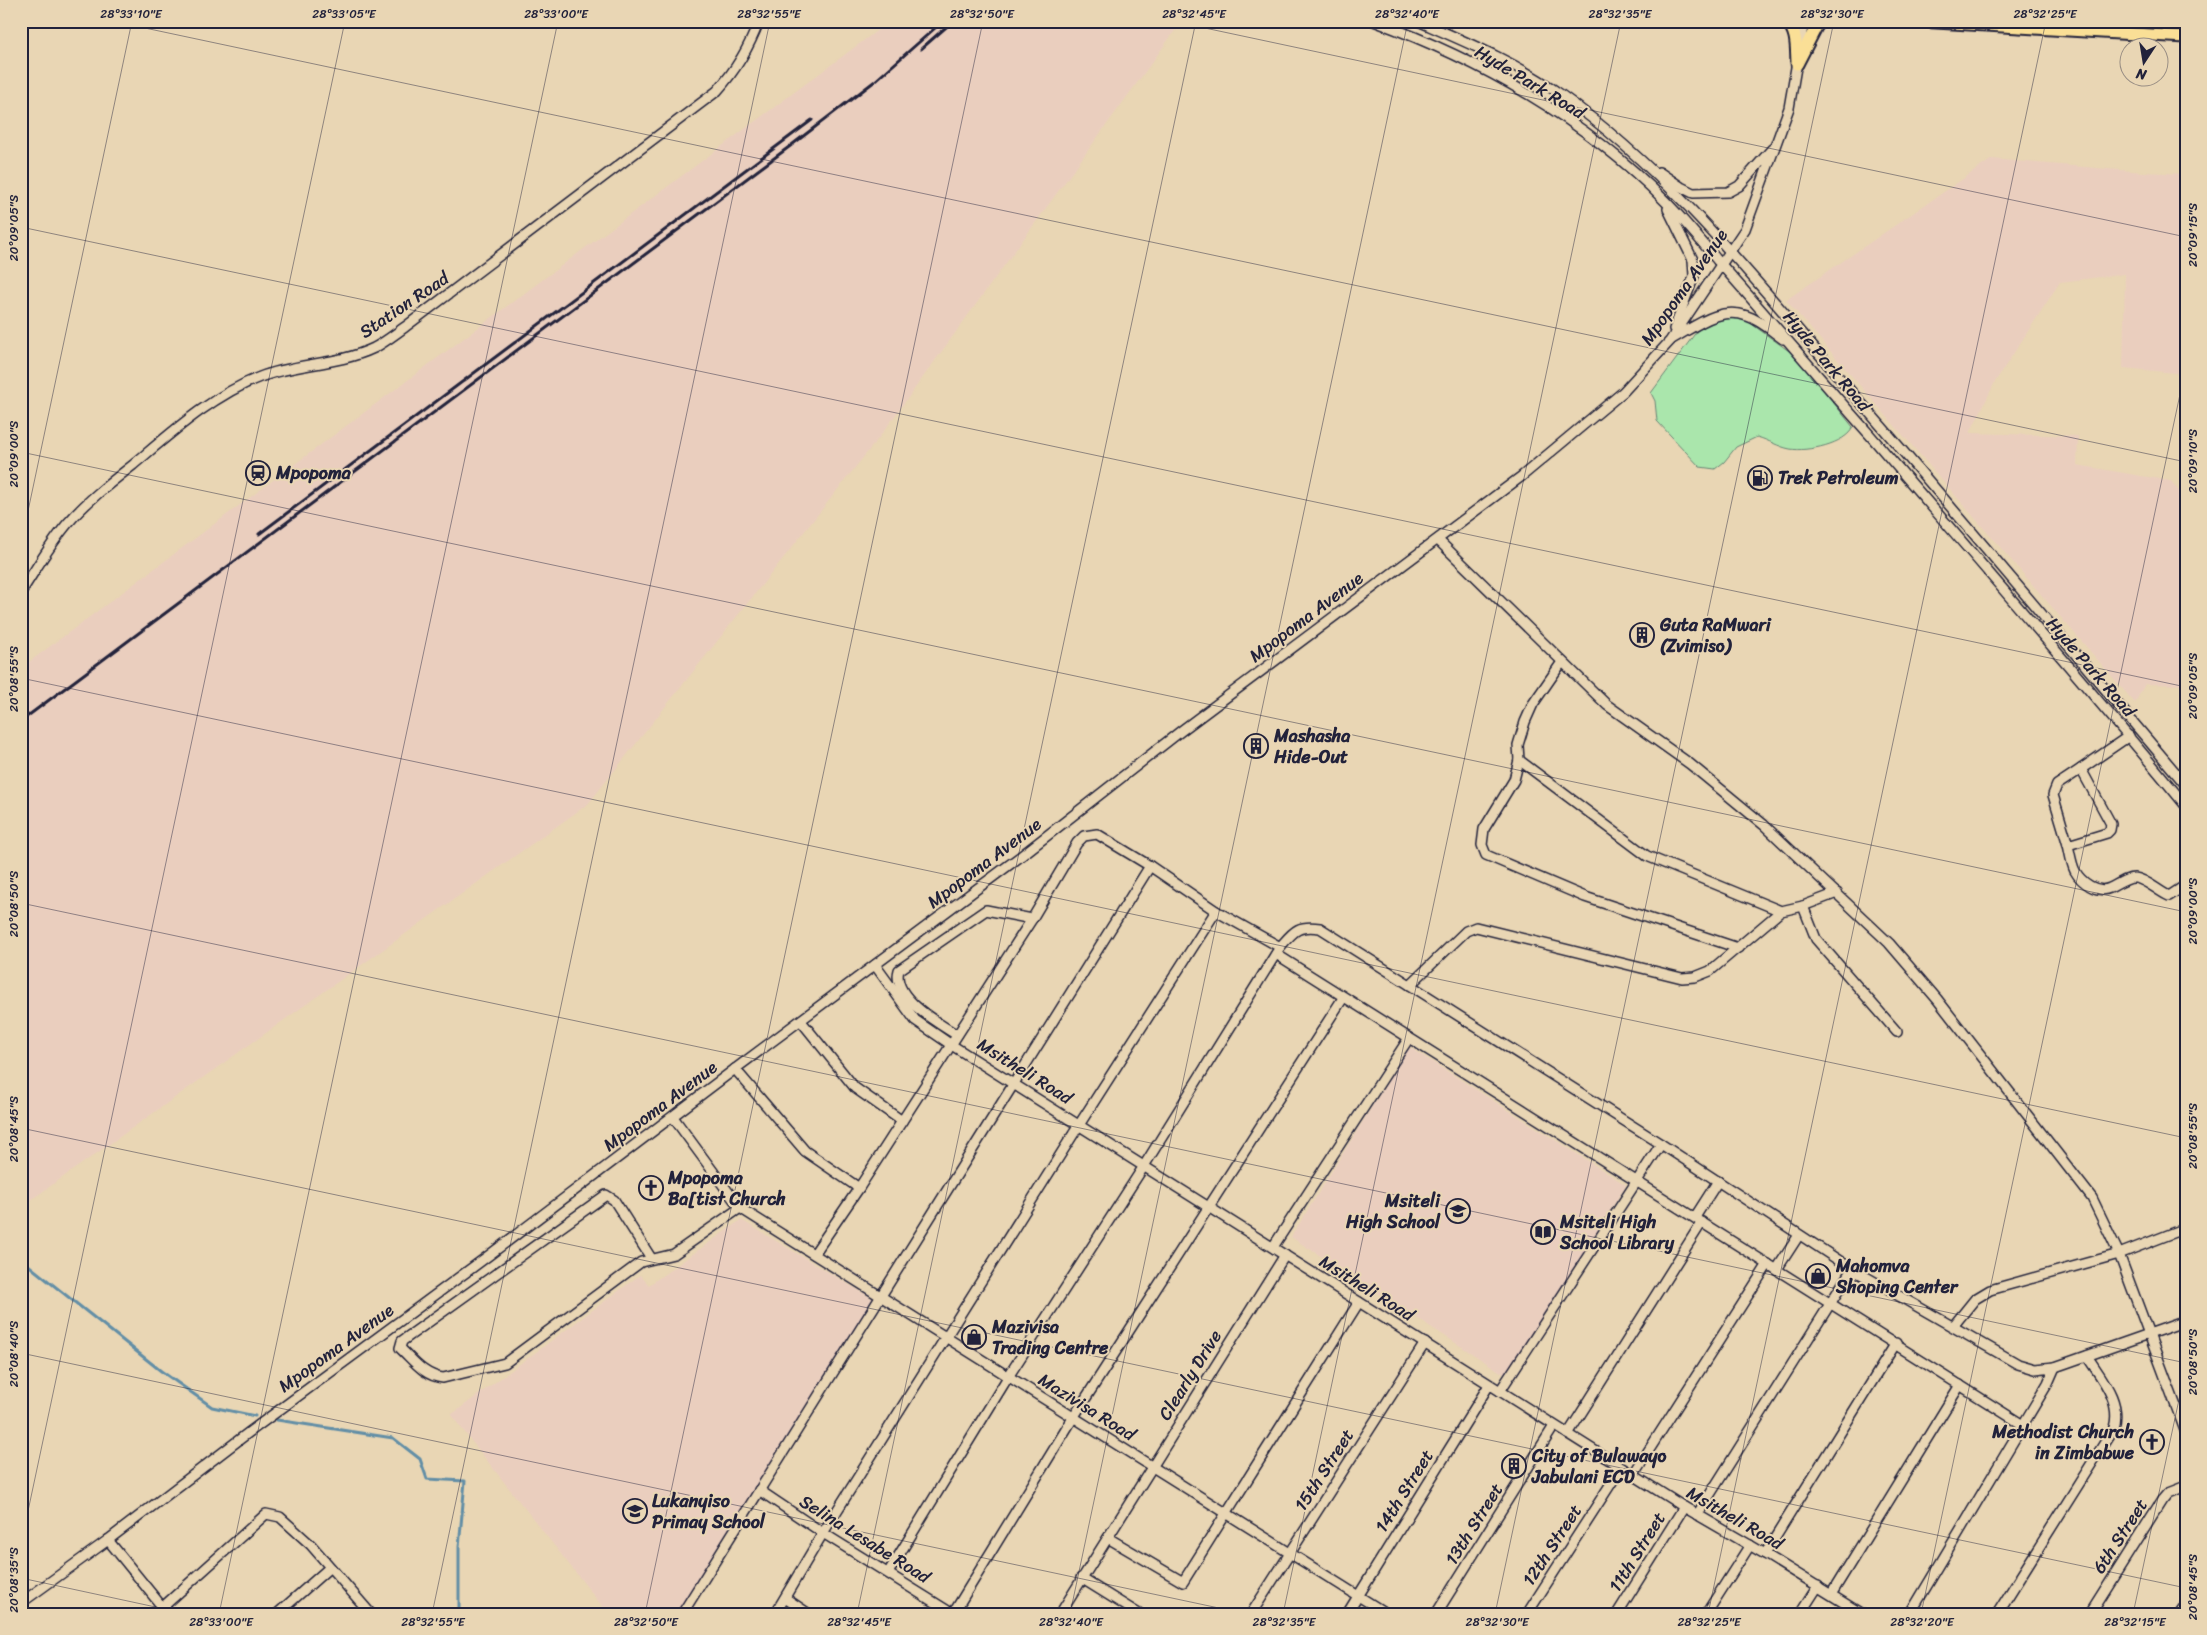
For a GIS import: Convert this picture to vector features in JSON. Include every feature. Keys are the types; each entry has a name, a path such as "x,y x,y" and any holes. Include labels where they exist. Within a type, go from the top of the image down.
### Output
{"main road":[{"path":"1786,21 1792,28 1796,40 1797,64"},
{"path":"1797,64 1821,21"},
{"path":"1919,21 2186,37"}],"street":[{"name":"Station Road","path":"21,592 46,553 80,509 172,432 231,391 258,378 284,369 328,362 363,352 375,347 406,327 717,91 736,69 752,40 759,21"},
{"name":"Hyde Park Road","path":"1374,21 1474,65 1552,109 1615,156 1664,200 1795,347 2129,736 2186,806"},
{"name":"Hyde Park Road","path":"1418,21 1503,61 1558,92 1637,155 1730,253 1920,470 2186,785"},
{"name":"Mpopoma Avenue","path":"21,1603 108,1540 248,1433 488,1256 1021,856 1189,725 1522,476 1623,392 1670,341 1723,265 1745,229 1789,108 1804,21"},
{"path":"1637,155 1681,187 1694,193 1728,192 1739,186 1776,145"},
{"path":"1664,200 1693,260 1694,276 1670,341"},
{"path":"1670,341 1713,316 1732,312 1748,316 1795,347"},
{"path":"1438,540 1607,705 1690,764 1764,826 1889,943 1907,964 2092,1198 2119,1254 2147,1334 2186,1433"},
{"path":"1562,662 1533,704 1525,722 1518,746 1520,760 1514,780 1484,829 1482,845 1486,855 1585,897 1738,948"},
{"path":"2129,736 2057,785 2053,795 2076,872 2094,889 2107,889 2130,878 2137,878 2169,896 2186,885"},
{"path":"1520,760 1647,856 1781,911"},
{"path":"2068,844 2110,830 2111,824 2081,768"},
{"path":"814,1254 859,1188 1032,919 1077,843 1084,836 1097,834 1150,866 1278,951 1343,998 2024,1424"},
{"path":"682,1614 1150,866"},
{"path":"1410,985 1466,931 1476,927 1682,978 1695,977 1710,971 1781,911 1803,906 1837,893"},
{"path":"1803,906 1816,939 1897,1032"},
{"path":"957,1036 917,1009 898,982 899,970 986,910 1032,919"},
{"path":"775,1614 822,1533 1079,1124 1216,911"},
{"path":"888,1573 1008,1377 1144,1166 1278,951 1294,930 1302,927 1320,928 1661,1144 1852,1269 2018,1364 2035,1369 2055,1367 2186,1321"},
{"name":"Msitheli Road","path":"874,966 915,1020 950,1044 1684,1508 1832,1593 1862,1614"},
{"path":"953,1614 1073,1418 1343,998"},
{"path":"801,1021 854,1088 902,1121"},
{"path":"1273,1247 1409,1038"},
{"path":"735,1069 805,1151 859,1188"},
{"name":"Mazivisa Road","path":"673,1117 740,1208 1387,1614"},
{"path":"1500,1391 1661,1144"},
{"path":"1568,1434 1699,1220 1718,1182"},
{"path":"651,1258 614,1200 606,1195 402,1341 400,1348 429,1375 436,1377 443,1378 502,1364 641,1262 651,1258 674,1254 740,1208"},
{"path":"1954,1326 1975,1299 1990,1290 2119,1254 2186,1228"},
{"path":"1777,1269 1799,1234"},
{"name":"Clearly Drive","path":"1060,1614 1285,1255"},
{"path":"1633,1475 1768,1264"},
{"path":"1697,1515 1852,1269"},
{"path":"1108,1538 1183,1582 1359,1302"},
{"path":"1765,1554 1896,1343"},
{"name":"15th Street","path":"1251,1614 1425,1344"},
{"path":"1997,1614 2114,1428 2117,1419 2115,1403 2087,1356"},
{"path":"1910,1614 2024,1424 2055,1367"},
{"name":"14th Street","path":"1347,1614 1490,1385"},
{"path":"1832,1593 1960,1385"},
{"name":"13th Street","path":"1436,1614 1554,1426"},
{"name":"12th Street","path":"1527,1614 1621,1468"},
{"name":"6th Street","path":"2090,1614 2162,1500 2168,1493 2186,1486"},
{"name":"Selina Lesabe Road","path":"760,1490 822,1533 953,1614"},
{"name":"11th Street","path":"1617,1614 1684,1508"},
{"path":"108,1540 162,1612 266,1514 280,1517 312,1546 329,1568 371,1614"},
{"path":"1706,1614 1750,1545"},
{"path":"277,1614 329,1568"},
{"path":"1081,1578 1139,1614"},
{"path":"1800,1614 1818,1586"},
{"path":"785,1598 809,1614"},
{"path":"2179,1614 2186,1604"}],"shaded area":[{"path":"890,21 1182,21 881,435 588,804 21,1207 21,668"},
{"path":"1992,159 2186,174 2186,374 2123,368 2125,274 2060,282 1995,382 1970,433 2078,436 2077,465 2171,481 2186,501 2186,685 2145,684 2135,703 1786,300"},
{"name":"Msiteli High School","path":"1409,1047 1626,1185 1507,1376 1291,1237"},
{"name":"Lukanyiso Primay School","path":"741,1220 875,1300 679,1614 615,1614 602,1606 451,1415 640,1275 649,1285"}],"green space":[{"path":"1729,317 1746,320 1796,356 1853,427 1849,433 1843,438 1825,446 1797,450 1757,437 1736,447 1724,462 1715,469 1700,467 1657,421 1655,401 1651,393 1697,331 1712,320"}],"waterway":[{"path":"21,1245 27,1264 161,1371 212,1407 255,1416"},
{"path":"277,1420 393,1438 420,1459 427,1479 465,1481 459,1547 459,1614"}],"railway":[{"path":"21,721 793,144 875,81 943,21"},
{"path":"921,49 953,21"},
{"path":"259,534 812,120"}],"place":[{"name":"Mpopoma","path":"258,473"},
{"name":"Trek Petroleum","path":"1760,478"},
{"name":"Guta RaMwari (Zvimiso)","path":"1642,635"},
{"name":"Mashasha Hide-Out","path":"1256,746"},
{"name":"Mpopoma Ba[tist Church","path":"651,1188"},
{"name":"Msiteli High School","path":"1458,1211"},
{"name":"Msiteli High School Library","path":"1543,1232"},
{"name":"Mahomva Shoping Center","path":"1818,1276"},
{"name":"Mazivisa Trading Centre","path":"974,1337"},
{"name":"Methodist Church in Zimbabwe","path":"2152,1442"},
{"name":"City of Bulawayo Jabulani ECD","path":"1514,1466"},
{"name":"Lukanyiso Primay School","path":"635,1511"}]}
